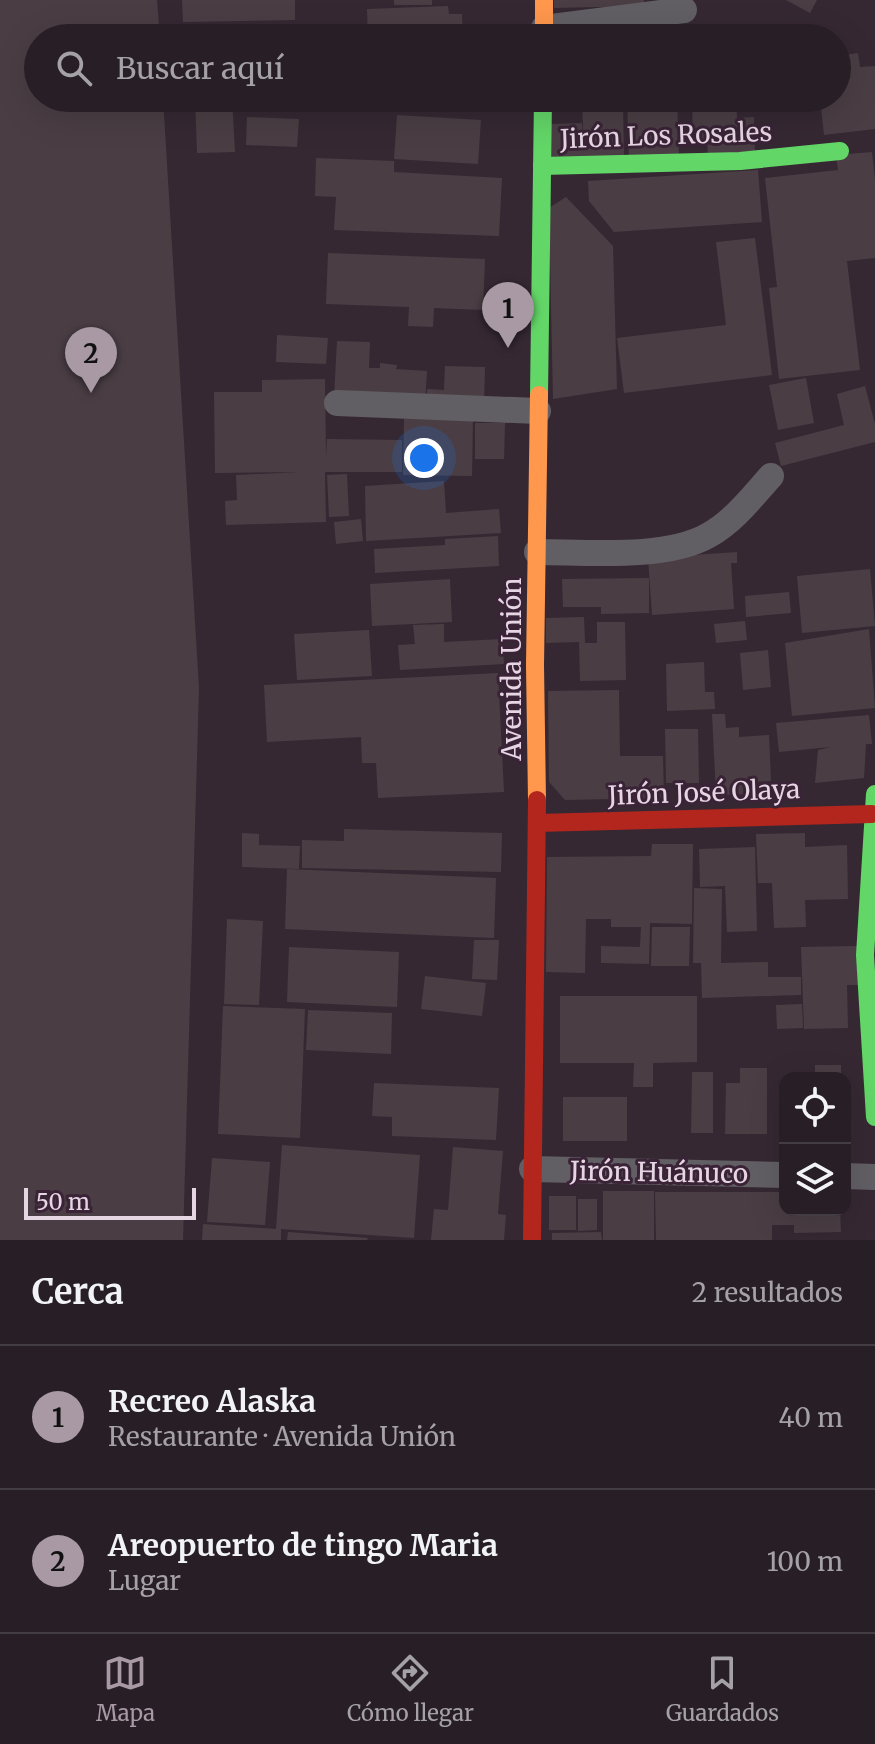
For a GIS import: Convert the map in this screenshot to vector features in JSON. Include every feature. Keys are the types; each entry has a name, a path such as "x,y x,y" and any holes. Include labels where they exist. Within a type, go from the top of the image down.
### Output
{"main road":[{"path":"544,0 544,24"},
{"name":"Avenida Unión","path":"532,1240 543,112"},
{"name":"Jirón Los Rosales","path":"542,166 740,161 840,151"},
{"path":"875,794 865,955 875,1117"},
{"name":"Jirón José Olaya","path":"537,823 872,814"}],"street":[{"path":"599,24 684,10"},
{"path":"337,403 538,411"},
{"path":"537,552 666,549 707,536 738,513 771,476"},
{"name":"Jirón Huánuco","path":"532,1169 779,1175"},
{"path":"851,1176 875,1177"}],"building":[{"path":"0,0 157,0 159,24 24,24 24,112 164,112 199,688 183,1240 0,1240"},
{"path":"182,0 295,0 295,20 183,22"},
{"path":"394,0 432,0 432,5 394,5"},
{"path":"554,0 644,0 644,6 554,8"},
{"path":"786,0 817,0 810,13"},
{"path":"448,6 449,14 462,14 462,24 368,24 367,9"},
{"path":"858,53 860,67 875,66 875,129 824,135 822,112 851,112 851,54"},
{"path":"196,112 233,112 235,152 197,153"},
{"path":"582,112 623,112 624,158 551,159 551,124 582,123 584,155"},
{"path":"627,112 677,112 679,156 629,158"},
{"path":"692,112 737,112 737,118 754,117 755,154 708,155 707,143 693,143"},
{"path":"397,115 481,120 478,164 394,159"},
{"path":"247,117 299,119 297,147 246,145"},
{"path":"872,152 875,258 847,261 860,370 779,379 769,288 777,287 765,178 838,170 836,155"},
{"path":"316,158 394,161 394,172 502,178 499,236 334,230 336,197 315,196"},
{"path":"758,170 762,222 614,232 589,201 588,181"},
{"path":"566,197 613,246 617,389 553,399 549,208"},
{"path":"755,238 772,375 624,393 617,338 726,325 716,242"},
{"path":"328,253 485,259 483,310 434,308 433,327 408,326 409,307 326,304"},
{"path":"277,335 328,338 326,364 276,362"},
{"path":"337,341 370,342 369,368 380,368 380,363 397,365 396,369 427,371 425,403 334,398"},
{"path":"445,366 485,367 484,405 427,404 427,389 444,390"},
{"path":"806,378 814,423 778,430 769,385"},
{"path":"325,379 326,457 327,439 402,440 402,472 325,472 326,522 226,525 225,501 237,500 236,475 300,472 215,473 214,392 262,392 262,380"},
{"path":"865,386 875,424 875,442 781,466 775,443 844,425 837,394"},
{"path":"404,419 473,420 472,476 403,475"},
{"path":"475,423 505,423 504,459 475,459"},
{"path":"347,474 349,516 329,517 327,475"},
{"path":"444,481 446,513 499,509 501,533 366,541 365,486"},
{"path":"361,519 363,541 336,544 334,522"},
{"path":"498,536 499,566 375,573 374,549 445,545 445,539"},
{"path":"737,552 737,563 731,563 734,609 652,615 648,558"},
{"path":"870,569 875,626 802,633 797,576"},
{"path":"649,578 649,613 601,614 601,607 563,607 562,579"},
{"path":"450,579 452,622 372,626 370,584"},
{"path":"789,592 791,613 746,617 745,596"},
{"path":"584,617 585,643 597,643 597,622 625,622 626,680 580,681 579,642 546,643 546,618"},
{"path":"745,621 747,640 716,643 714,624"},
{"path":"444,624 444,642 502,639 504,664 400,670 398,645 415,644 413,625"},
{"path":"869,629 875,708 792,716 785,643"},
{"path":"369,630 372,676 297,680 294,634"},
{"path":"768,650 771,687 743,690 740,653"},
{"path":"704,662 705,692 714,692 715,709 667,711 666,664"},
{"path":"498,673 504,792 378,798 376,763 362,763 361,737 267,742 264,685"},
{"path":"619,690 620,756 663,756 664,798 565,800 549,782 548,691"},
{"path":"712,714 725,714 726,728 739,727 739,737 769,735 771,781 750,782 751,794 716,795"},
{"path":"869,715 872,744 866,744 864,778 815,783 818,750 831,747 779,752 776,723"},
{"path":"665,729 698,729 699,783 666,783"},
{"path":"344,829 502,833 501,872 302,868 302,840 344,841"},
{"path":"242,833 259,834 259,845 300,846 299,869 242,867"},
{"path":"805,833 805,847 847,845 848,899 805,900 806,927 774,928 772,883 758,883 756,834"},
{"path":"652,844 693,844 692,924 650,923 649,964 601,963 601,946 640,947 641,927 611,927 611,919 586,919 585,973 546,972 547,857 651,856"},
{"path":"755,847 757,931 727,932 725,886 700,887 699,849"},
{"path":"287,869 496,878 494,938 285,929"},
{"path":"694,888 722,889 721,963 768,962 768,977 801,977 801,995 702,998 701,963 693,963"},
{"path":"227,919 263,921 259,1005 224,1004"},
{"path":"652,927 690,927 689,966 651,966"},
{"path":"474,940 499,940 497,980 472,979"},
{"path":"858,946 859,985 847,985 848,1028 804,1029 801,947"},
{"path":"289,947 399,952 397,1007 287,1002"},
{"path":"425,976 486,983 482,1016 421,1009"},
{"path":"560,996 697,996 697,1062 653,1063 653,1087 633,1087 634,1063 560,1063"},
{"path":"802,1004 803,1028 777,1029 776,1005"},
{"path":"223,1006 305,1009 300,1138 218,1134"},
{"path":"308,1010 392,1013 391,1054 306,1050"},
{"path":"815,1065 841,1065 841,1072 815,1072"},
{"path":"740,1068 767,1068 767,1134 725,1134 726,1083 740,1083"},
{"path":"692,1072 713,1072 713,1133 691,1133"},
{"path":"374,1083 499,1088 496,1140 392,1136 392,1117 372,1116"},
{"path":"563,1097 627,1097 627,1141 563,1141"},
{"path":"282,1145 420,1155 414,1238 281,1229 281,1240 202,1240 203,1224 276,1229"},
{"path":"453,1147 503,1151 498,1214 506,1215 504,1240 431,1240 434,1209 448,1210"},
{"path":"212,1158 270,1162 265,1225 207,1222"},
{"path":"603,1191 654,1191 654,1240 603,1240"},
{"path":"655,1192 779,1192 779,1216 840,1216 841,1232 794,1233 794,1225 772,1225 772,1240 656,1240"},
{"path":"549,1196 576,1196 576,1230 549,1230"},
{"path":"578,1199 597,1199 597,1230 578,1231"},
{"path":"288,1232 368,1238 287,1240"},
{"path":"601,1232 602,1240 552,1240 552,1233"}],"traffic: fast":[{"path":"539,395 543,112"},
{"path":"542,166 740,161 840,151"},
{"path":"875,794 865,955 875,1117"}],"traffic: slow":[{"path":"544,0 544,24"},
{"path":"537,800 535,665 539,395"}],"traffic: jam":[{"path":"532,1240 537,800"},
{"path":"537,823 872,814"}],"place":[{"name":"Recreo Alaska","path":"508,348"},
{"name":"Areopuerto de tingo Maria","path":"91,393"}]}
